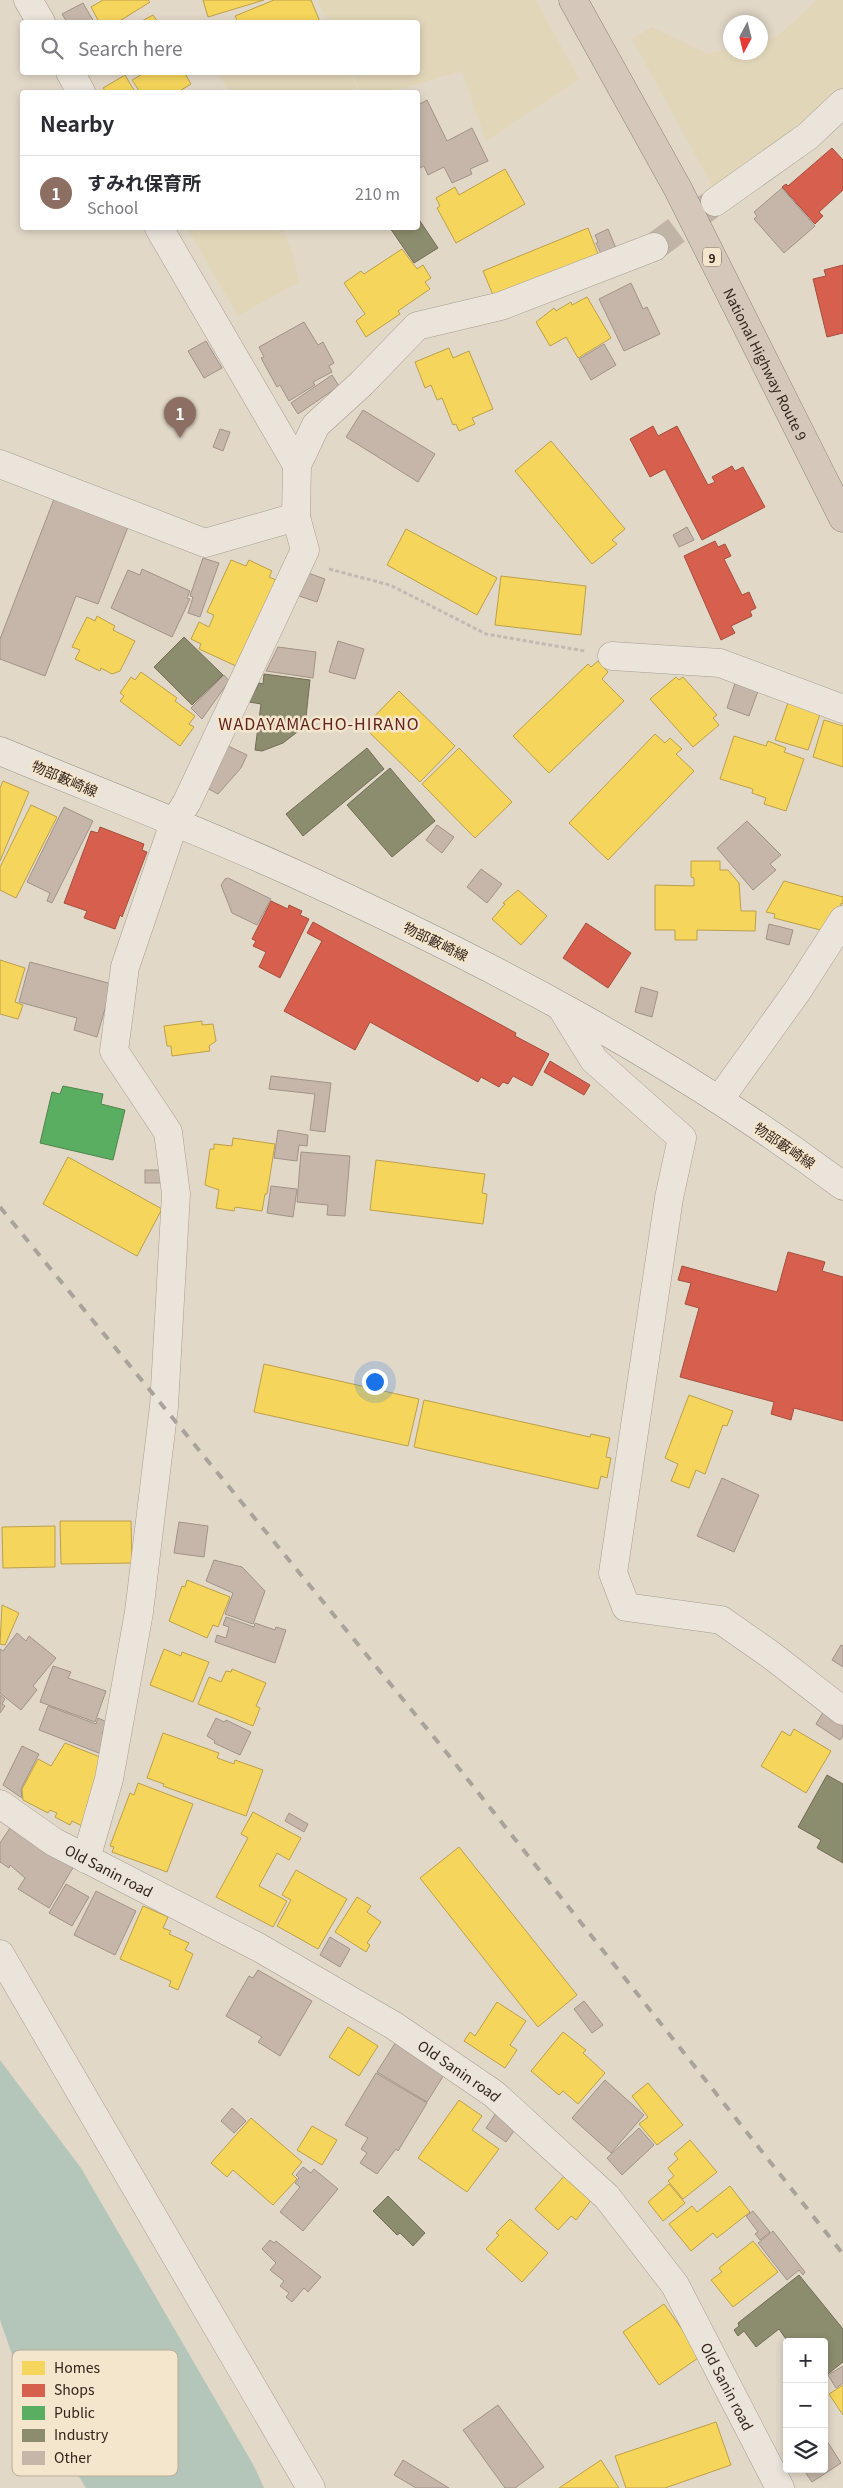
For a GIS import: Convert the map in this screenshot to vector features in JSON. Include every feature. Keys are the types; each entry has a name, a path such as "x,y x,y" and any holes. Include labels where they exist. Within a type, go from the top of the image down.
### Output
{"highway":[{"name":"National Highway Route 9","path":"573,0 678,189 843,518"}],"street":[{"path":"28,0 40,20"},
{"path":"72,75 80,90"},
{"path":"715,202 808,136 843,103"},
{"path":"160,230 297,465"},
{"path":"86,1859 109,1779 139,1612 164,1406 176,1194 168,1132 114,1051 125,967 174,823 187,802 305,550 296,517 297,465 316,425 362,383 417,326 501,306 654,247"},
{"path":"0,464 205,543 296,517"},
{"path":"612,656 720,663 843,709"},
{"name":"物部藪崎線","path":"0,751 289,871 508,976 719,1100 843,1186"},
{"path":"719,1100 798,990 843,920"},
{"path":"561,1007 594,1060 682,1138 669,1198 613,1573 626,1607 721,1620 771,1655 843,1711"},
{"name":"Old Sanin road","path":"0,1804 54,1842 258,1947 393,2024 494,2094 607,2197 675,2285 780,2488"},
{"path":"0,1954 311,2488"}],"path":[{"path":"300,562 390,585 486,634 612,656"}],"shaded area":[{"path":"317,0 536,0 579,79 486,141 462,71 396,90 360,90 353,75 420,75 420,20 327,20"},
{"path":"817,0 843,0 843,87 825,106 716,193 632,39 652,27 707,54 723,50 723,60 768,60 768,39 777,37"},
{"path":"218,75 351,75 358,90 229,90"},
{"path":"188,230 283,230 293,255 299,282 238,316"},
{"path":"0,2060 81,2168 254,2466 264,2488 86,2488 78,2476 178,2476 178,2350 12,2350 12,2354 0,2320"}],"building: Homes":[{"path":"103,0 148,0 150,2 121,20 98,20 91,7"},
{"path":"203,0 264,0 208,17"},
{"path":"274,0 311,0 319,20 237,20 235,16"},
{"path":"153,15 157,20 144,20"},
{"path":"125,75 134,90 104,90 103,88"},
{"path":"141,75 186,75 191,84 181,90 139,90 132,80"},
{"path":"505,169 525,204 456,243 437,208 440,206 436,198 455,187 459,195"},
{"path":"588,228 600,259 493,295 483,271"},
{"path":"402,249 417,269 423,265 431,278 425,282 430,289 398,311 400,314 366,337 356,321 365,314 344,283 361,271 364,274"},
{"path":"587,297 611,338 578,358 566,337 550,346 536,322 554,308 556,311 571,302 572,305"},
{"path":"449,348 453,358 469,351 493,409 472,418 475,424 459,431 456,424 453,425 442,398 437,400 431,385 425,388 415,362"},
{"path":"551,441 625,529 612,540 617,544 592,564 515,471"},
{"path":"406,529 497,578 477,615 387,565"},
{"path":"231,560 246,566 249,560 272,571 269,577 276,580 236,666 199,649 201,644 191,639 199,622 209,627 214,615 207,612"},
{"path":"501,576 586,586 581,635 495,625"},
{"path":"97,616 115,626 113,630 135,641 120,671 112,674 101,668 100,671 75,659 80,650 72,647 87,617 95,621"},
{"path":"598,661 608,672 602,679 624,701 549,773 513,736 588,664 591,667"},
{"path":"141,672 177,698 175,701 195,716 189,724 194,727 180,746 120,701 124,696 120,693 131,677 135,680"},
{"path":"676,677 679,680 683,677 717,715 713,718 719,725 693,747 650,699"},
{"path":"399,691 455,746 420,782 364,727"},
{"path":"789,700 821,711 808,750 775,740"},
{"path":"824,720 843,726 843,767 813,757"},
{"path":"655,734 665,743 670,738 682,749 676,754 694,771 608,860 569,823"},
{"path":"734,736 766,746 768,741 786,748 784,752 804,759 786,811 764,804 766,798 752,793 753,789 720,779"},
{"path":"459,748 512,802 475,838 422,784"},
{"path":"3,781 29,792 0,861 0,788"},
{"path":"31,805 57,817 16,898 0,890 0,867"},
{"path":"691,861 720,861 720,870 728,870 739,883 741,911 756,911 755,931 697,930 697,940 675,940 675,930 655,930 655,885 694,886 694,878 691,877"},
{"path":"784,881 843,897 843,904 841,903 836,922 828,932 774,918 775,914 766,912"},
{"path":"518,890 547,916 521,945 492,919 505,904 503,903"},
{"path":"0,960 25,968 15,1002 23,1005 18,1019 0,1014"},
{"path":"202,1021 202,1025 213,1024 216,1041 209,1046 210,1051 172,1056 171,1046 167,1046 164,1026"},
{"path":"233,1138 275,1144 267,1194 265,1194 262,1211 235,1207 234,1211 216,1208 219,1190 205,1185 210,1149 214,1149 214,1144 232,1146"},
{"path":"68,1157 162,1209 137,1256 43,1204"},
{"path":"376,1160 485,1174 482,1193 487,1194 483,1224 370,1210"},
{"path":"264,1364 419,1399 408,1446 254,1412"},
{"path":"689,1395 733,1411 727,1426 723,1425 705,1474 696,1470 689,1488 671,1481 678,1464 665,1458"},
{"path":"424,1400 590,1437 591,1434 610,1438 606,1457 611,1458 607,1478 601,1476 598,1489 414,1447"},
{"path":"60,1521 131,1521 132,1563 61,1564"},
{"path":"55,1526 55,1567 3,1568 2,1527"},
{"path":"187,1580 230,1597 218,1627 213,1625 207,1638 169,1621 182,1586 185,1587"},
{"path":"2,1605 19,1613 5,1645 0,1644"},
{"path":"164,1649 181,1656 182,1652 209,1662 193,1702 150,1685"},
{"path":"232,1669 266,1683 256,1706 260,1708 253,1726 198,1704 209,1677 221,1682 226,1671 231,1672"},
{"path":"794,1729 831,1751 806,1793 761,1766 782,1731 790,1736"},
{"path":"163,1733 219,1753 217,1758 234,1764 235,1760 263,1770 246,1816 163,1786 164,1784 147,1778"},
{"path":"65,1743 110,1761 84,1827 72,1821 70,1825 55,1817 57,1813 50,1810 48,1813 23,1800 22,1789 38,1759 51,1766"},
{"path":"138,1783 193,1804 167,1872 112,1852 114,1847 110,1846 130,1793 134,1795"},
{"path":"253,1812 301,1838 289,1860 277,1853 259,1886 287,1901 273,1927 216,1897 248,1838 241,1834"},
{"path":"459,1847 577,1995 538,2027 420,1878"},
{"path":"296,1870 347,1899 318,1949 277,1926 291,1900 282,1895"},
{"path":"357,1897 371,1906 367,1912 381,1922 367,1943 370,1945 366,1952 335,1932"},
{"path":"143,1906 168,1917 163,1928 171,1931 169,1934 189,1943 185,1950 193,1954 178,1990 169,1986 171,1981 120,1959"},
{"path":"497,2002 526,2021 510,2045 517,2050 505,2068 464,2041 470,2032 475,2036"},
{"path":"348,2027 378,2046 359,2076 329,2057"},
{"path":"563,2032 586,2050 583,2053 605,2073 578,2104 563,2091 559,2095 531,2071"},
{"path":"648,2083 683,2125 657,2145 639,2124 648,2117 632,2096"},
{"path":"459,2100 482,2116 472,2130 499,2149 467,2192 418,2158"},
{"path":"251,2118 302,2162 292,2174 297,2179 273,2205 233,2170 227,2177 211,2163"},
{"path":"312,2126 337,2140 322,2165 297,2150"},
{"path":"690,2140 717,2172 683,2199 668,2181 674,2176 668,2168 678,2159 674,2154"},
{"path":"565,2175 592,2199 576,2220 571,2216 558,2230 535,2209"},
{"path":"669,2184 685,2203 663,2221 648,2202"},
{"path":"730,2186 750,2212 717,2238 713,2233 691,2251 669,2224 692,2206 697,2212"},
{"path":"510,2219 548,2253 522,2282 486,2249 499,2235 496,2233"},
{"path":"753,2241 778,2272 733,2307 711,2280 722,2272 719,2268"},
{"path":"664,2304 701,2356 659,2385 623,2332"},
{"path":"843,2385 843,2415 829,2394"},
{"path":"716,2422 731,2465 665,2488 626,2488 615,2456"},
{"path":"601,2460 619,2488 559,2488"}],"building: Shops":[{"path":"832,148 843,160 843,190 819,212 823,216 815,224 782,187 786,184 788,186"},
{"path":"843,265 843,333 827,337 813,279 826,276 824,270"},
{"path":"653,426 658,436 677,426 708,485 715,482 712,477 732,466 735,471 743,467 765,507 702,540 665,469 650,477 630,439"},
{"path":"715,541 718,547 725,544 731,556 724,559 742,595 749,592 756,608 750,611 752,616 731,626 735,633 721,640 684,556"},
{"path":"100,827 144,844 142,850 147,852 122,917 120,915 115,929 84,918 87,911 64,903 91,831 98,833"},
{"path":"271,901 288,909 289,905 302,911 300,915 309,919 280,978 259,967 266,952 253,946 256,941 252,939"},
{"path":"313,922 516,1033 515,1036 549,1054 532,1086 513,1076 508,1084 503,1082 499,1087 481,1077 478,1082 370,1022 355,1050 284,1011 322,941 307,933"},
{"path":"586,923 631,953 608,988 563,958"},
{"path":"550,1061 590,1085 584,1095 544,1072"},
{"path":"788,1252 825,1262 822,1271 843,1277 843,1421 794,1408 791,1420 771,1414 774,1402 680,1377 699,1308 685,1304 691,1283 678,1280 682,1266 777,1292"}],"building: Public":[{"path":"63,1086 103,1094 101,1104 125,1110 113,1160 40,1143 52,1092 60,1094"}],"building: Industry":[{"path":"420,221 438,248 414,263 391,230 420,230"},
{"path":"184,637 223,675 192,705 154,667"},
{"path":"264,674 310,680 305,726 283,743 262,751 255,750 261,704 249,702 259,683 263,684"},
{"path":"367,748 384,769 303,836 286,814"},
{"path":"390,768 435,821 392,857 347,805"},
{"path":"827,1775 843,1784 843,1863 817,1848 821,1840 798,1827"},
{"path":"388,2196 425,2233 413,2246 400,2233 397,2235 373,2211"},
{"path":"799,2275 843,2329 843,2362 828,2374 828,2338 785,2338 779,2329 756,2347 744,2331 738,2336 734,2330 739,2326 738,2323"}],"building: Other":[{"path":"83,3 93,20 66,20 62,14"},
{"path":"427,100 447,141 472,128 488,161 470,169 472,174 452,183 444,167 428,175 424,166 420,168 420,104"},
{"path":"782,188 815,226 784,253 754,219 757,216 754,212"},
{"path":"608,229 618,253 604,260 596,243 598,242 595,235"},
{"path":"631,283 643,309 647,307 660,334 624,351 599,299"},
{"path":"304,322 318,345 323,342 334,363 329,366 332,372 313,382 315,385 289,401 280,385 277,387 261,358 264,357 259,347"},
{"path":"206,341 222,368 204,378 188,351"},
{"path":"604,344 616,365 591,380 579,359"},
{"path":"332,375 339,386 298,414 291,403"},
{"path":"363,410 435,454 418,482 346,437"},
{"path":"220,429 230,432 223,451 213,447"},
{"path":"54,499 128,527 98,604 76,596 45,676 0,659 0,639"},
{"path":"687,527 694,540 679,547 673,535"},
{"path":"203,558 219,563 200,617 188,613 193,597 190,596"},
{"path":"142,569 190,591 187,598 190,599 172,637 111,608 128,570 140,575"},
{"path":"308,573 325,579 317,602 299,596"},
{"path":"338,641 364,649 355,679 329,672"},
{"path":"278,647 316,652 313,678 266,671"},
{"path":"224,675 229,681 202,719 191,708"},
{"path":"735,683 758,691 749,716 727,708"},
{"path":"224,744 247,755 241,768 218,794 201,785"},
{"path":"64,807 93,821 52,903 47,901 50,893 27,882"},
{"path":"747,821 781,855 770,864 776,870 753,890 717,848"},
{"path":"437,825 454,837 442,853 426,840"},
{"path":"481,869 502,884 487,903 467,887"},
{"path":"228,878 271,899 257,925 232,913 221,885"},
{"path":"769,924 793,930 789,945 766,939"},
{"path":"30,962 112,984 97,1037 74,1030 77,1018 19,1002"},
{"path":"641,987 658,992 652,1017 635,1012"},
{"path":"271,1076 331,1083 325,1132 310,1130 315,1094 269,1089"},
{"path":"278,1130 308,1135 307,1146 299,1145 297,1161 274,1158"},
{"path":"301,1152 350,1156 345,1216 327,1215 328,1205 297,1202"},
{"path":"145,1170 166,1170 166,1183 145,1183"},
{"path":"271,1186 297,1189 293,1217 267,1213"},
{"path":"722,1478 759,1495 734,1552 697,1536"},
{"path":"179,1522 208,1526 204,1557 174,1553"},
{"path":"214,1560 242,1567 265,1591 253,1624 225,1614 233,1593 206,1581"},
{"path":"226,1617 254,1627 255,1623 275,1630 276,1627 286,1630 275,1663 215,1642 217,1635 226,1638 229,1627 223,1625"},
{"path":"17,1633 26,1641 29,1636 56,1658 33,1686 37,1690 21,1710 0,1693 0,1649 3,1651"},
{"path":"841,1645 843,1646 843,1667 832,1660"},
{"path":"53,1666 71,1672 68,1678 106,1691 95,1722 40,1702"},
{"path":"0,1695 5,1699 2,1704 5,1706 0,1713"},
{"path":"48,1706 96,1724 98,1718 107,1722 102,1734 111,1737 104,1755 39,1730"},
{"path":"825,1709 843,1722 843,1736 840,1740 816,1724"},
{"path":"216,1718 224,1722 226,1720 251,1732 240,1755 214,1743 215,1741 207,1736"},
{"path":"22,1746 39,1754 21,1789 22,1798 3,1785"},
{"path":"289,1813 308,1824 304,1832 285,1821"},
{"path":"12,1825 74,1866 49,1908 18,1889 25,1878 10,1865 9,1868 0,1862 0,1843"},
{"path":"66,1884 89,1897 72,1926 49,1913"},
{"path":"96,1891 136,1911 115,1955 74,1935"},
{"path":"330,1937 350,1949 340,1967 320,1955"},
{"path":"258,1970 312,2001 280,2056 258,2042 262,2037 226,2016 249,1976 253,1978"},
{"path":"584,2001 603,2025 592,2033 574,2009"},
{"path":"399,2037 449,2067 427,2102 377,2072"},
{"path":"376,2073 427,2103 398,2151 396,2149 377,2174 360,2163 367,2153 361,2149 368,2138 345,2125"},
{"path":"605,2080 644,2115 611,2153 572,2118"},
{"path":"232,2108 246,2121 234,2133 221,2121"},
{"path":"498,2110 519,2124 506,2142 486,2128"},
{"path":"639,2128 654,2145 622,2175 607,2158"},
{"path":"303,2167 311,2173 314,2169 338,2189 303,2231 280,2212 300,2187 295,2183 299,2178 296,2175"},
{"path":"753,2211 770,2232 760,2240 755,2234 758,2232 746,2216"},
{"path":"773,2231 805,2272 803,2275 799,2270 787,2280 758,2243"},
{"path":"270,2240 274,2243 276,2241 321,2277 308,2292 304,2288 292,2302 286,2297 289,2293 280,2286 284,2281 270,2270 276,2263 262,2249"},
{"path":"843,2366 843,2383 836,2388 828,2375"},
{"path":"498,2405 544,2467 515,2488 505,2488 463,2430"},
{"path":"828,2443 841,2463 828,2472"},
{"path":"403,2460 449,2488 416,2488 394,2475"},
{"path":"806,2473 826,2473 812,2482"}],"tunnel":[{"path":"654,247 712,204"}],"railway":[{"path":"0,1207 446,1752 843,2254"}],"place":[{"name":"すみれ保育所","path":"180,438"}],"district":[{"name":"WADAYAMACHO-HIRANO","path":"319,723"}]}
